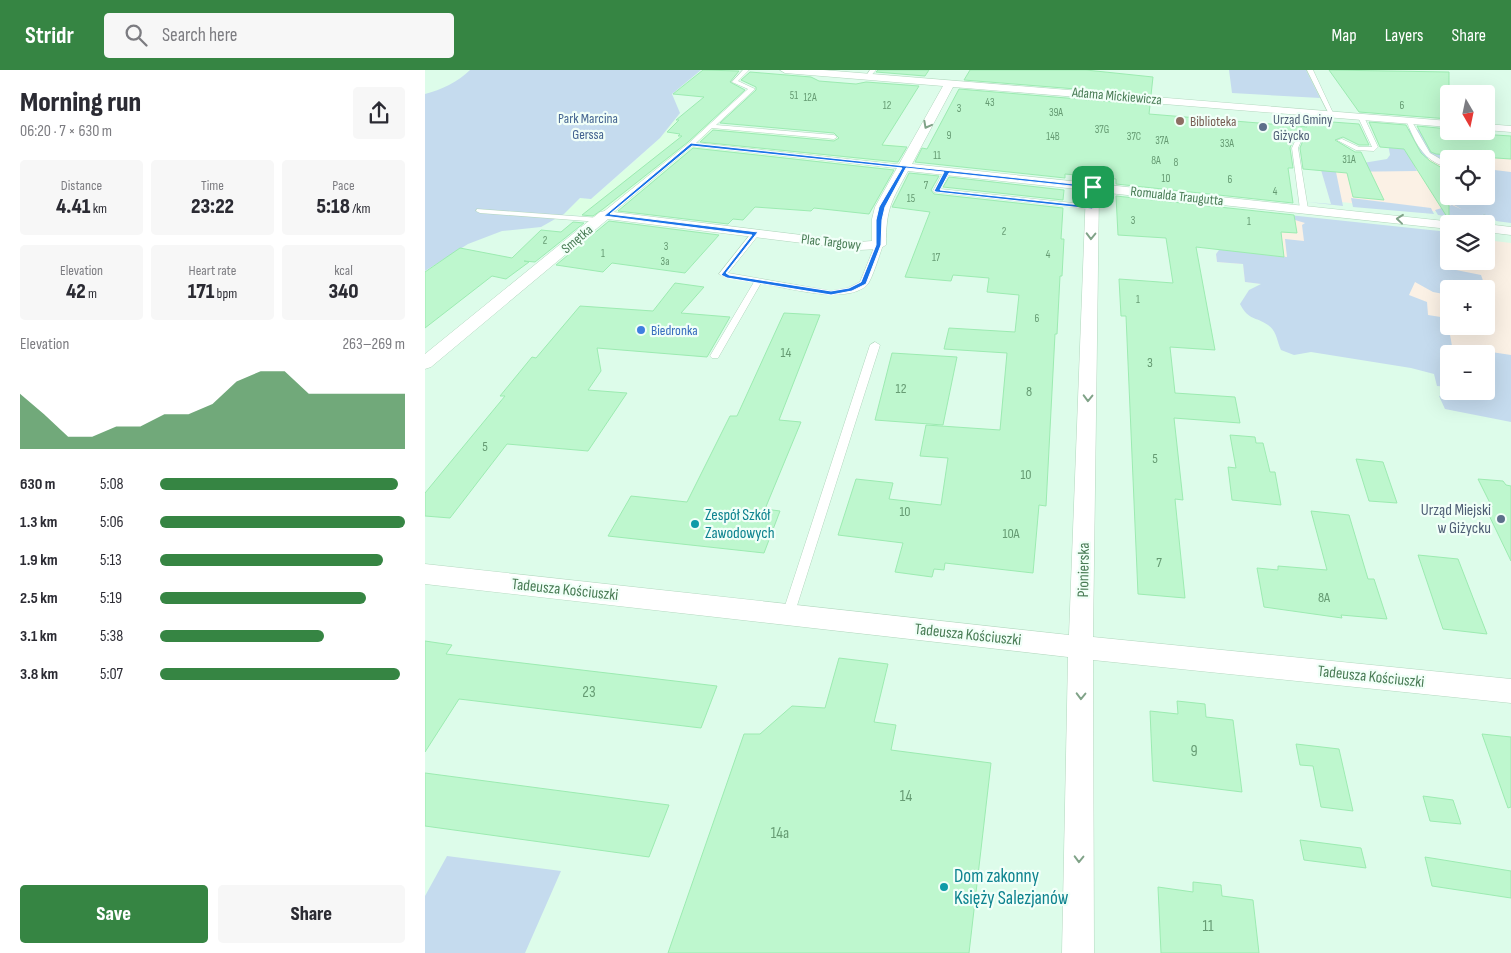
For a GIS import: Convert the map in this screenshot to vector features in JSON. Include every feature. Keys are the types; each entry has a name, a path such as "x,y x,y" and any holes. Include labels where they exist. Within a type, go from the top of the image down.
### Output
{"street":[{"name":"Adama Mickiewicza","path":"785,70 869,74 935,83 1440,123"},
{"path":"935,83 939,70"},
{"name":"Plac Targowy","path":"603,217 859,246 879,245 879,220 882,207 949,84"},
{"path":"1495,128 1511,129"},
{"name":"Romualda Traugutta","path":"905,167 947,171 1092,197 1304,209 1440,223"},
{"name":"Pionierska","path":"1078,953 1081,647 1092,197"},
{"name":"Smętka","path":"425,363 603,217"},
{"path":"1495,227 1511,231"},
{"name":"Tadeusza Kościuszki","path":"425,574 1081,647 1511,691"}],"lane":[{"name":"Smętka","path":"603,217 713,126 752,89 735,82 746,70"},
{"path":"1310,70 1331,114"},
{"path":"1340,140 1358,149 1372,150 1375,147 1361,117"},
{"path":"1409,121 1427,156 1440,163"},
{"path":"713,126 834,137"},
{"path":"1299,139 1295,148 1304,209"},
{"path":"691,144 905,167"},
{"path":"947,171 936,191 1092,197"},
{"path":"480,211 603,217"},
{"path":"756,233 723,274 758,282 831,293 850,290 864,283 879,245"},
{"path":"715,356 758,282"},
{"path":"788,615 875,345"}],"shaded area":[{"path":"425,70 1511,70 1511,953 425,953"},
{"path":"674,120 903,145 870,204 649,194 626,213 613,213 595,217 564,214 580,198 591,199 629,167 660,138"},
{"path":"1385,127 1440,131 1440,140 1495,140 1495,135 1511,136 1511,219 1495,217 1495,215 1471,215 1331,201 1321,170 1407,167"},
{"path":"1252,214 1440,234 1440,270 1495,270 1495,241 1511,243 1511,361 1495,357 1495,345 1443,345 1304,289 1245,282 1243,264 1217,262 1216,254"}],"green space":[{"name":"Park Marcina Gerssa","path":"470,70 701,70 672,94 680,113 660,138 591,199 580,198 564,214 541,227 502,231 468,244 425,271 425,94 449,85"},
{"path":"1229,70 1306,70 1320,98 1232,93"},
{"path":"1385,127 1424,130 1449,150 1440,150 1440,160 1426,158 1415,167 1417,171 1336,172 1343,206 1307,202 1331,204 1321,170 1387,159 1390,155"},
{"path":"1495,170 1511,172 1511,223 1496,221 1495,215 1440,215 1435,210 1452,205 1461,209 1454,205 1495,205"},
{"path":"1351,198 1431,208 1434,214 1353,207"},
{"path":"1251,211 1440,231 1440,270 1456,270 1481,275 1483,280 1440,280 1440,293 1433,292 1415,282 1409,295 1427,302 1428,315 1440,317 1440,335 1450,335 1452,345 1440,345 1440,386 1437,386 1434,374 1411,368 1311,352 1294,355 1281,350 1271,327 1246,313 1240,304 1249,290 1261,284 1245,282 1243,264 1217,262 1216,254 1219,250 1250,236 1251,253 1287,257 1285,239 1304,241 1302,225 1305,223 1294,218"},
{"path":"1495,353 1511,355 1511,422 1445,409 1441,400 1495,400"},
{"path":"447,856 561,871 525,953 425,953 425,896"}],"building":[{"path":"703,70 739,71 730,82 745,90 688,142 603,209 593,216 582,215 682,136 667,132 679,120 676,120 704,97 673,94"},
{"path":"878,70 929,70 925,76 876,72"},
{"path":"970,70 1086,70 1153,77 1151,95 964,80"},
{"path":"1329,70 1449,72 1449,85 1440,85 1440,118 1359,112"},
{"path":"750,72 811,77 819,81 919,86 882,145 907,147 898,162 700,142 713,130 834,141 839,138 834,133 720,123 756,90 756,87 741,80"},
{"path":"959,89 1150,105 1149,114 1307,127 1305,120 1359,124 1369,145 1359,145 1343,137 1335,140 1355,152 1361,152 1384,200 1353,197 1347,173 1303,169 1300,148 1304,138 1300,135 1294,138 1290,148 1293,168 1288,168 1293,203 1116,184 1116,179 1065,174 1065,178 915,162 922,148 927,149"},
{"path":"1369,122 1406,125 1421,153 1440,167 1440,205 1449,205 1449,215 1446,215 1404,149 1380,147"},
{"path":"1417,126 1440,128 1440,140 1495,140 1495,135 1511,136 1511,159 1495,158 1495,150 1440,150 1440,154 1431,152"},
{"path":"693,148 894,170 869,214 814,208 811,211 755,207 743,220 733,219 728,224 618,211"},
{"path":"909,173 939,176 931,190 934,194 1063,208 1061,239 1064,239 1062,276 1060,276 1057,334 1055,334 1046,506 1039,505 1033,573 945,563 944,570 934,569 932,577 895,572 903,543 838,535 856,479 893,483 889,499 941,505 948,458 920,456 926,425 1000,430 1007,353 944,349 949,328 1015,332 1019,295 987,292 989,278 953,275 951,281 905,277 930,212 892,207"},
{"path":"949,177 1064,190 1063,200 943,187"},
{"path":"1116,196 1294,215 1297,233 1281,232 1284,257 1196,247 1215,350 1170,347 1175,393 1235,397 1240,423 1174,418 1183,500 1175,499 1185,598 1138,594 1126,316 1121,316 1119,279 1173,283 1166,238 1118,235"},
{"path":"609,221 719,235 685,273 612,263 603,272 556,265"},
{"path":"573,222 584,223 535,262 524,261 529,262 506,279 492,276 425,328 425,272 460,248 512,258 541,230 561,232"},
{"path":"675,283 704,287 681,313 730,317 707,357 597,348 601,371 588,390 627,393 588,451 507,444 450,518 425,516 425,493 505,396 500,396 532,357 536,358 580,306 653,311"},
{"path":"784,313 820,315 779,420 801,422 765,509 780,511 764,553 608,536 631,496 687,502 730,416 737,416"},
{"path":"892,353 957,357 943,425 875,420"},
{"path":"1230,435 1255,437 1256,443 1263,443 1270,472 1275,472 1281,505 1232,500 1228,467 1236,468"},
{"path":"1356,459 1383,462 1397,503 1369,501"},
{"name":"Urząd Miejski w Giżycku","path":"1478,479 1503,481 1506,485 1511,486 1511,561 1485,507 1492,507"},
{"path":"1311,511 1349,515 1368,579 1374,579 1387,619 1341,615 1342,618 1264,607 1257,568 1278,570 1278,566 1327,570"},
{"path":"1418,555 1458,559 1487,634 1443,629"},
{"path":"425,641 452,645 446,654 717,686 701,728 459,699 425,752"},
{"path":"839,658 888,664 874,722 896,725 891,750 991,763 969,953 668,953 744,734 760,734 792,706 825,708"},
{"path":"1177,701 1205,704 1206,717 1233,720 1242,792 1153,781 1150,711 1178,714"},
{"path":"1482,734 1511,737 1511,807 1508,808"},
{"path":"1296,744 1339,749 1353,811 1321,807 1313,766 1300,765"},
{"path":"425,773 669,805 649,857 425,826"},
{"path":"1423,796 1453,800 1461,824 1430,821"},
{"path":"1300,840 1361,848 1366,868 1304,860"},
{"path":"1425,857 1511,871 1511,898 1432,886"},
{"path":"1193,882 1221,885 1222,896 1253,900 1259,953 1161,953 1158,887 1193,892"}],"place":[{"name":"Biblioteka","path":"1180,121"},
{"name":"Urząd Gminy Giżycko","path":"1263,127"},
{"name":"Biedronka","path":"641,330"},
{"name":"Urząd Miejski w Giżycku","path":"1501,519"},
{"name":"Zespół Szkół Zawodowych","path":"695,524"},
{"name":"Dom zakonny Księży Salezjanów","path":"944,887"}],"route":[{"path":"1093,187 1030,180 691,144 605,215 756,233 723,274 831,293 850,290 864,283 879,245 879,220 882,207 905,167 947,171 936,191 1092,207 1093,187"}]}
